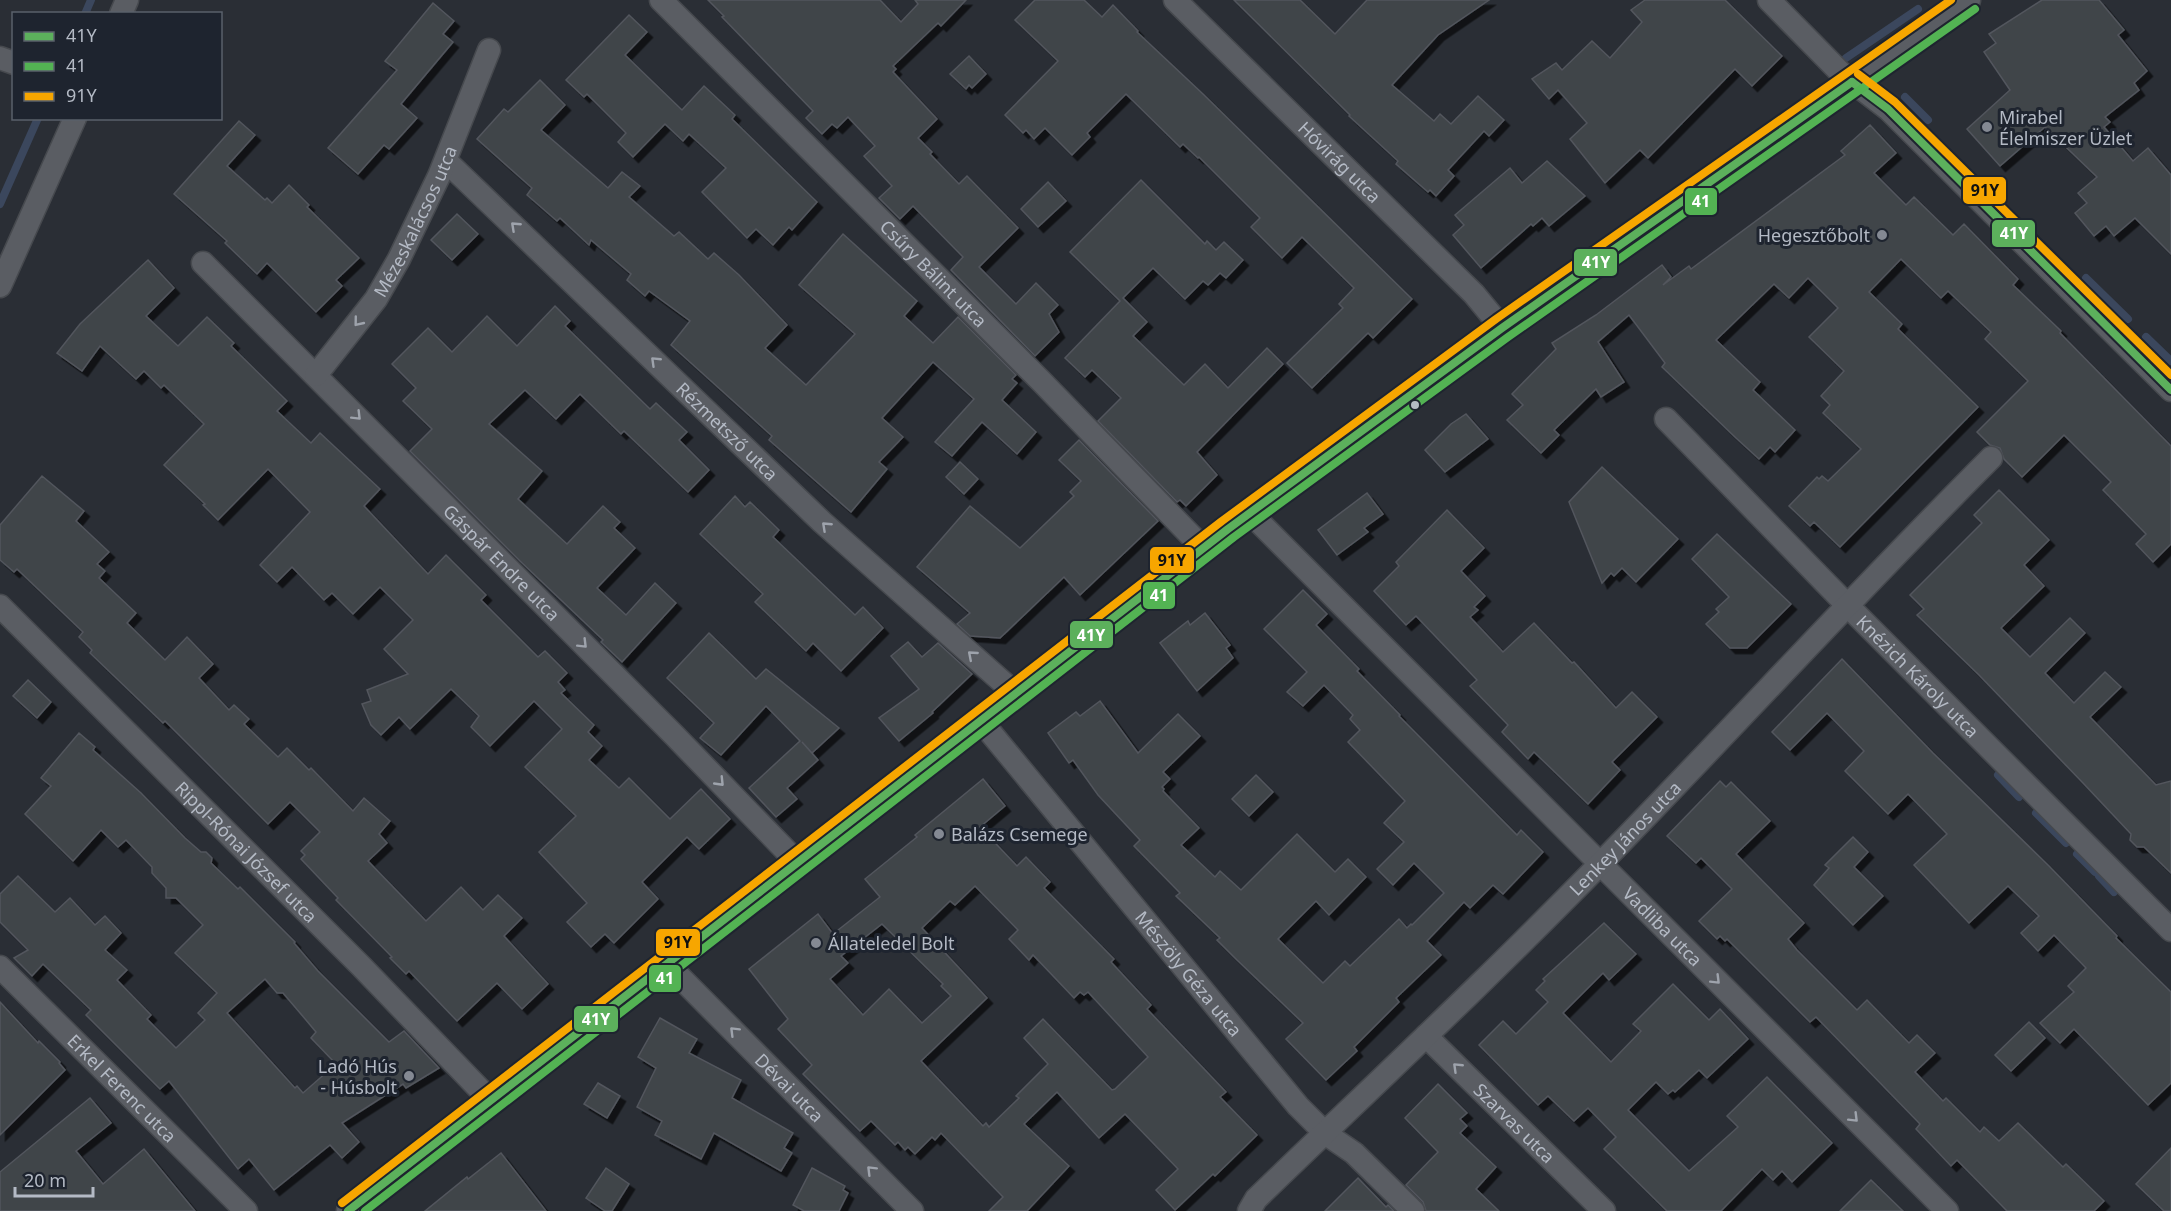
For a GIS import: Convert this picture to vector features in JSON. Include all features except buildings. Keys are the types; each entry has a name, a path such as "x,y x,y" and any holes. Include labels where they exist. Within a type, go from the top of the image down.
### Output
{"street":[{"name":"Csűry Bálint utca","path":"661,0 1042,382 1203,548"},
{"name":"Hóvirág utca","path":"1175,0 1474,294 1502,328"},
{"path":"1769,0 1835,68 1888,109 2171,390"},
{"path":"348,1211 1203,548 1502,328 1969,0"},
{"name":"Mézeskalácsos utca","path":"315,375 363,317 387,281 433,191 489,50"},
{"path":"0,286 74,120"},
{"name":"Rézmetsző utca","path":"446,161 822,522 1016,694"},
{"name":"Gáspár Endre utca","path":"203,263 674,735 798,863"},
{"name":"Knézich Károly utca","path":"1666,419 1848,606 2171,930"},
{"name":"Lenkey János utca","path":"1249,1211 1256,1199 1326,1134 1600,864 1912,537 1991,458"},
{"name":"Vadliba utca","path":"1250,513 1947,1211"},
{"name":"Rippl-Rónai József utca","path":"0,606 361,966 491,1101"},
{"name":"Mészöly Géza utca","path":"981,721 1298,1107 1326,1134 1354,1153 1413,1211"},
{"name":"Dévai utca","path":"667,964 912,1211"},
{"name":"Erkel Ferenc utca","path":"0,967 246,1211"},
{"name":"Szarvas utca","path":"1426,1036 1604,1211"}],"waterway":[{"path":"86,12 91,0"},
{"path":"1846,58 1918,9"},
{"path":"1905,97 1928,120"},
{"path":"0,204 37,120"},
{"path":"2086,278 2128,319"},
{"path":"2146,337 2171,361"},
{"path":"1998,775 2019,797"},
{"path":"2036,813 2066,843"},
{"path":"2077,854 2095,872"},
{"path":"2099,876 2114,892"}],"transit line":[{"name":"91Y","path":"342,1203 1222,521 1496,319 1951,0"},
{"name":"41","path":"365,1211 1234,537 1508,337 1975,9"},
{"name":"91Y","path":"1858,74 1895,102 2171,375"},
{"name":"41Y","path":"1852,82 1888,109 2171,390"},
{"name":"41Y","path":"348,1211 1228,529 1502,328 1852,82"}],"place":[{"name":"Mirabel Élelmiszer Üzlet","path":"1987,127"},
{"name":"Hegesztőbolt","path":"1882,235"},
{"name":"Balázs Csemege","path":"939,834"},
{"name":"Állateledel Bolt","path":"816,943"},
{"name":"Ladó Hús - Húsbolt","path":"409,1076"}]}
